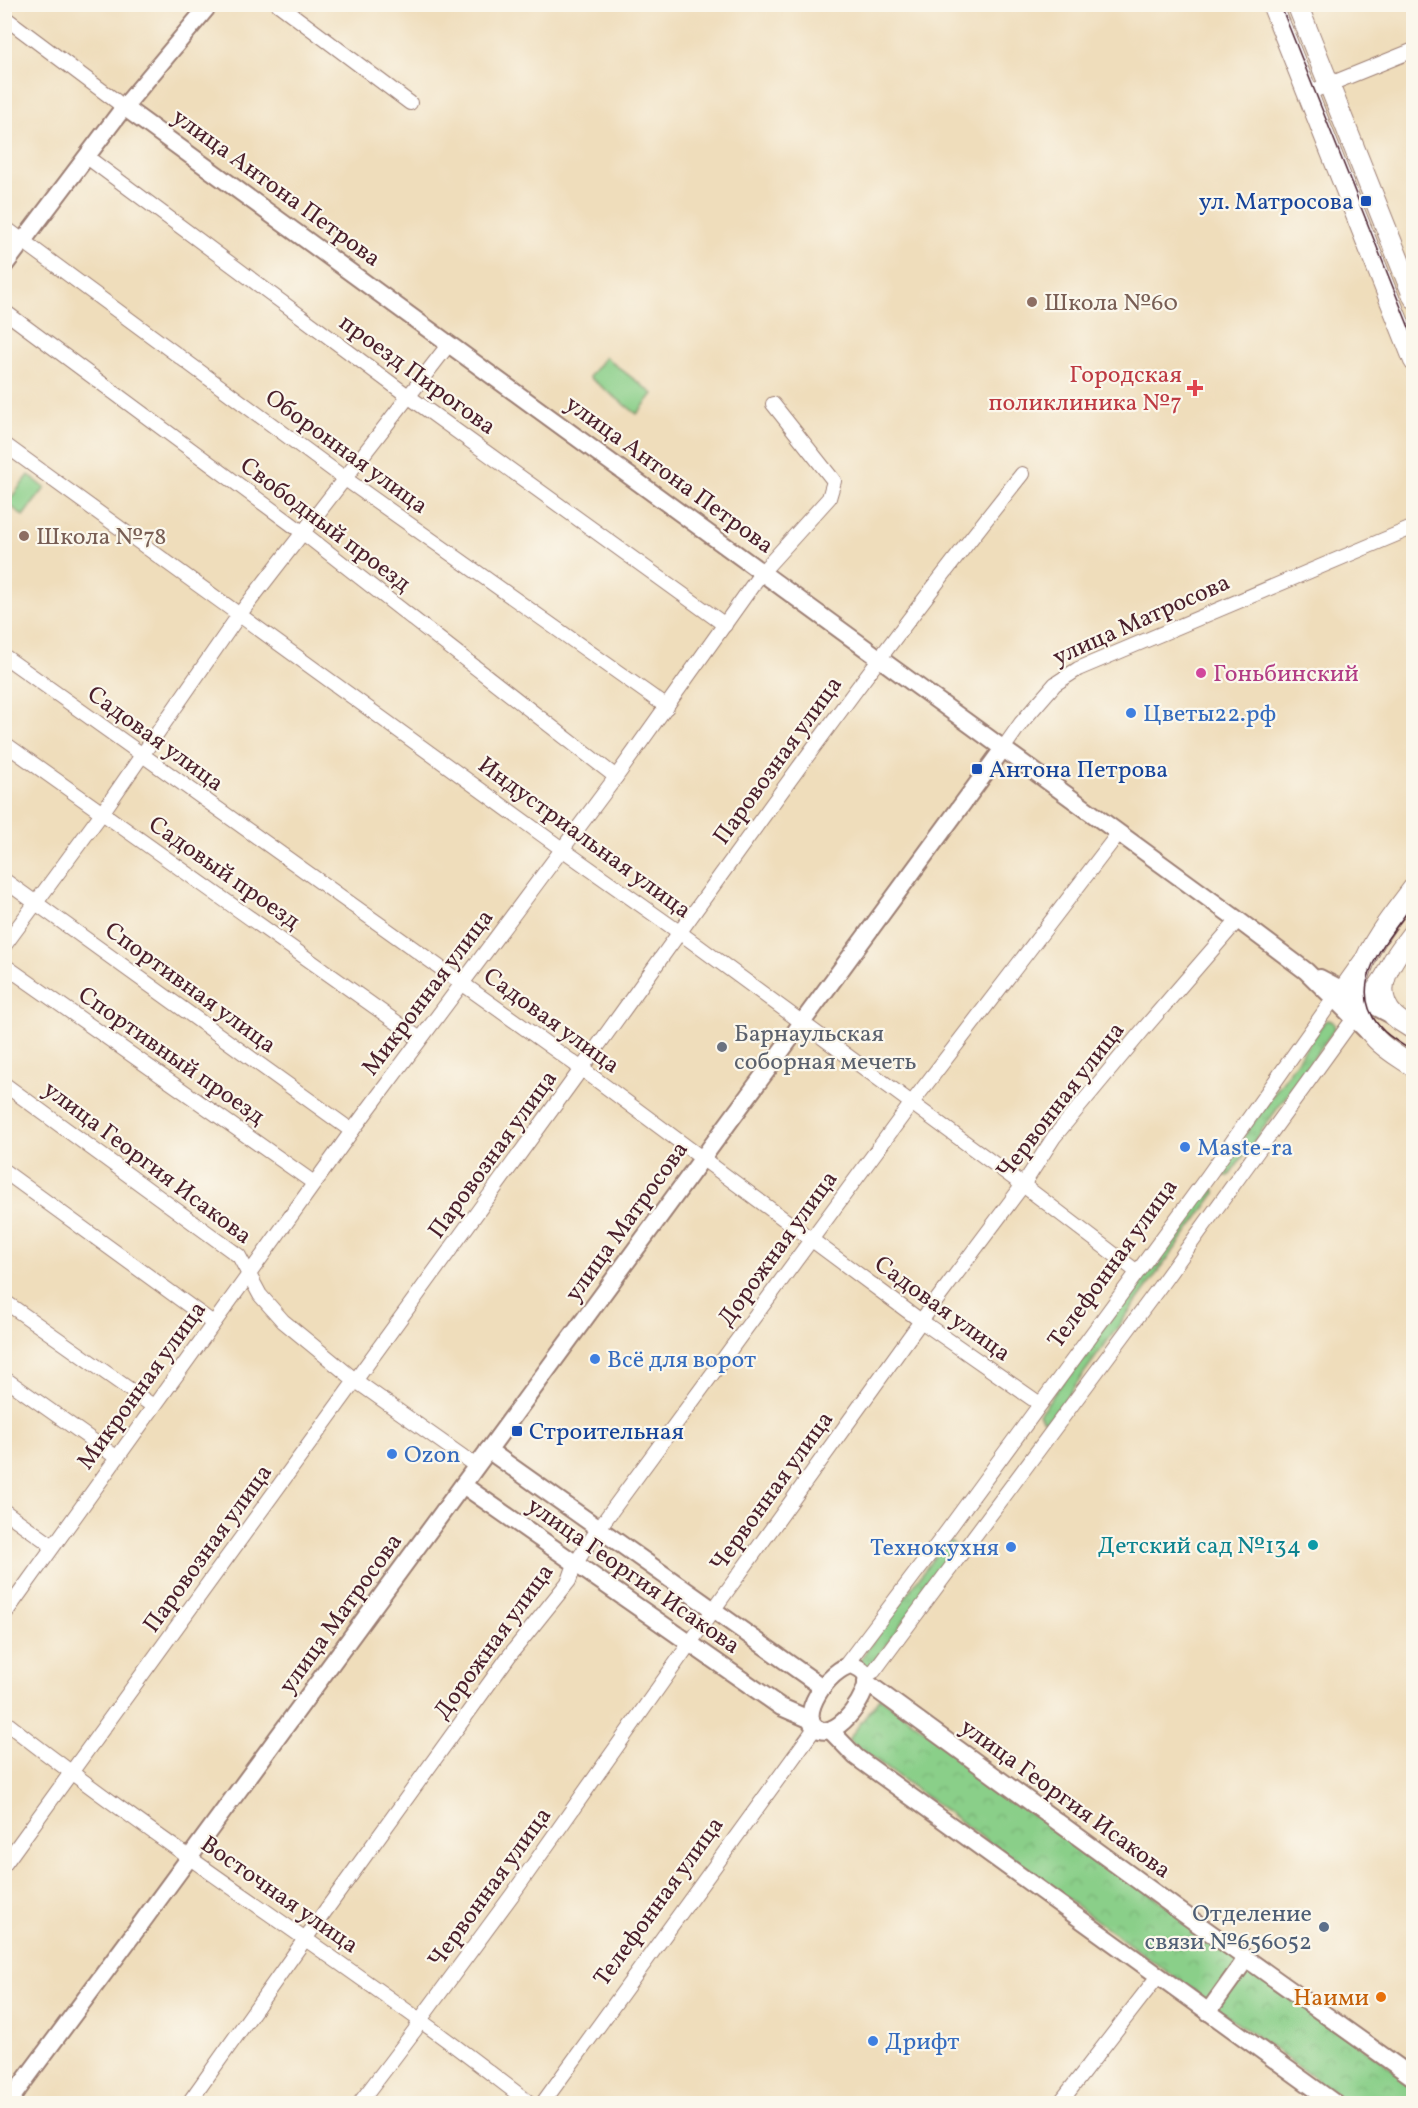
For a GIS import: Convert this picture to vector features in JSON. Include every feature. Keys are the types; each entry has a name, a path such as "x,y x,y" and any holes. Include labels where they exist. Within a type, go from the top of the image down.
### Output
{"main road":[{"path":"1272,4 1413,361"},
{"path":"1297,4 1413,298"},
{"path":"1413,887 1369,949 1352,1002 1377,1041 1413,1067"},
{"name":"Телефонная улица","path":"1390,963 1413,931"},
{"path":"1390,963 1384,990 1387,1003 1395,1017"},
{"name":"улица Антона Петрова","path":"1395,1017 1413,1029"}],"street":[{"path":"4,266 124,107 210,4"},
{"path":"278,4 410,103"},
{"name":"улица Антона Петрова","path":"4,17 1306,971 1352,1002 1395,1017"},
{"path":"1308,93 1413,50"},
{"name":"проезд Пирогова","path":"87,157 408,396 725,625"},
{"name":"Оборонная улица","path":"4,227 344,478 667,707"},
{"path":"1375,265 1397,257"},
{"name":"Свободный проезд","path":"4,311 302,532 616,777"},
{"path":"4,946 102,813 240,615 449,344"},
{"name":"Микронная улица","path":"4,1615 314,1183 616,777 762,572 829,498 834,481 773,404"},
{"name":"Индустриальная улица","path":"4,444 561,849 679,932 1136,1271"},
{"name":"Паровозная улица","path":"4,1865 679,932 942,574 1022,474"},
{"name":"улица Матросова","path":"7,2103 190,1859 1027,715 1055,684 1078,669 1413,527"},
{"name":"Садовая улица","path":"4,656 582,1068 921,1321 1040,1404"},
{"name":"Садовый проезд","path":"4,743 420,1039"},
{"name":"Дорожная улица","path":"188,2103 503,1666 569,1581 575,1564 599,1528 911,1104 1118,834"},
{"name":"Спортивная улица","path":"4,880 352,1131"},
{"name":"Червонная улица","path":"359,2103 512,1896 714,1609 921,1321 1023,1185 1061,1128 1142,1030 1239,920"},
{"name":"Телефонная улица","path":"845,1666 948,1530 1208,1176 1352,1002 1390,963"},
{"name":"Спортивный проезд","path":"4,965 314,1183"},
{"name":"Телефонная улица","path":"866,1679 1144,1308 1352,1002"},
{"name":"улица Георгия Исакова","path":"4,1084 239,1256 260,1294 283,1321 356,1381 476,1466"},
{"path":"4,1171 213,1323"},
{"path":"4,1301 153,1406"},
{"path":"4,1378 116,1457"},
{"name":"улица Георгия Исакова","path":"488,1450 822,1687"},
{"name":"улица Георгия Исакова","path":"463,1485 781,1707 819,1726 856,1758 1336,2103"},
{"path":"4,1511 53,1545"},
{"path":"845,1666 837,1670 822,1687 814,1702 819,1726 837,1728 863,1693 866,1679"},
{"name":"улица Георгия Исакова","path":"845,1666 858,1667 866,1679 1246,1959 1413,2078"},
{"name":"Восточная улица","path":"4,1721 71,1773 420,2020 531,2103"},
{"name":"Телефонная улица","path":"542,2103 819,1726"},
{"path":"1208,2012 1246,1959"},
{"path":"1059,2103 1158,1976"}],"green space":[{"path":"605,357 653,394 637,414 589,377"},
{"path":"29,475 45,488 23,516 7,503"},
{"path":"1325,1021 1333,1022 1335,1028 1229,1176 1221,1175 1219,1172"},
{"path":"1209,1186 1215,1190 1215,1194 1049,1421 1042,1419 1039,1414"},
{"path":"949,1541 955,1545 956,1549 869,1668 859,1661 945,1542"},
{"path":"880,1697 1413,2084 1413,2103 1348,2103 848,1740"}],"tram line":[{"path":"1280,4 1414,340"},
{"path":"1414,903 1374,962 1368,979 1366,995 1370,1011 1380,1027 1414,1052"}],"place":[{"name":"ул. Матросова","path":"1366,201"},
{"name":"Школа №60","path":"1032,302"},
{"name":"Городская поликлиника №7","path":"1195,388"},
{"name":"Школа №78","path":"24,536"},
{"name":"Гоньбинский","path":"1201,673"},
{"name":"Цветы22.рф","path":"1131,713"},
{"name":"Антона Петрова","path":"977,769"},
{"name":"Барнаульская соборная мечеть","path":"722,1047"},
{"name":"Maste-ra","path":"1185,1147"},
{"name":"Всё для ворот","path":"595,1359"},
{"name":"Строительная","path":"517,1431"},
{"name":"Ozon","path":"392,1454"},
{"name":"Детский сад №134","path":"1313,1545"},
{"name":"Технокухня","path":"1011,1547"},
{"name":"Отделение связи №656052","path":"1324,1927"},
{"name":"Наими","path":"1381,1997"},
{"name":"Дрифт","path":"873,2041"}]}
